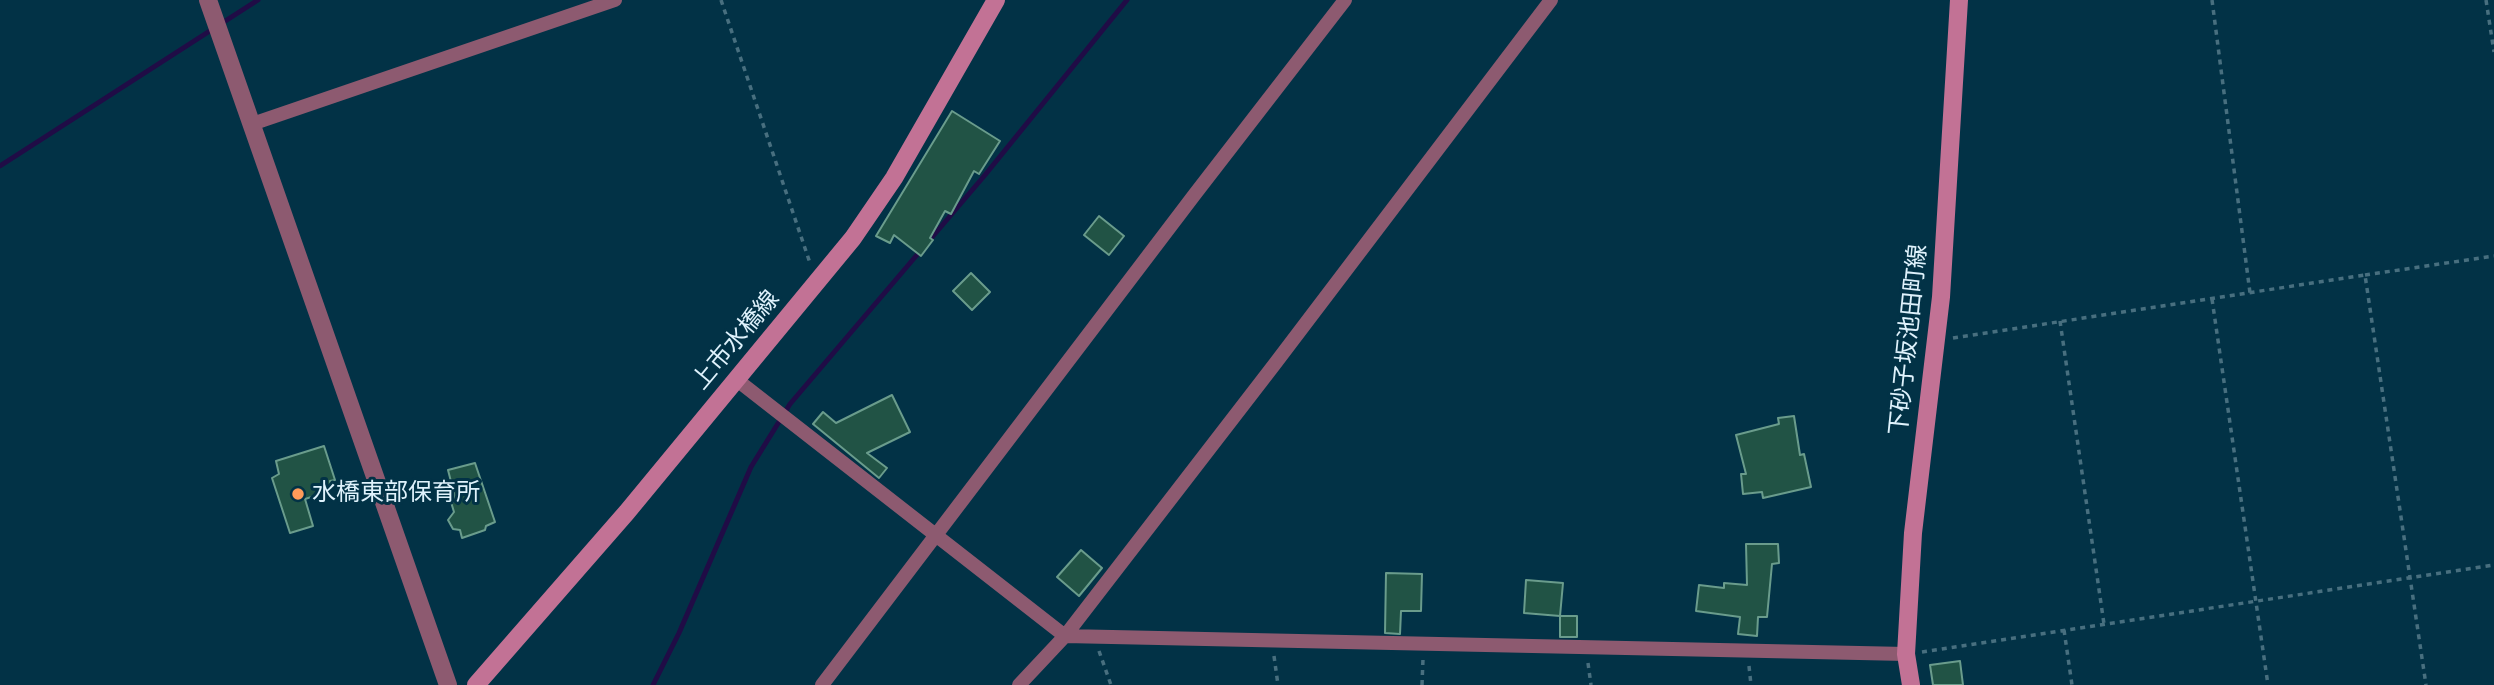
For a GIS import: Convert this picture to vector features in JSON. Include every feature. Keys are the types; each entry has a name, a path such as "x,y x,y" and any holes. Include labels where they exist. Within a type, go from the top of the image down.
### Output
{"main road":[{"name":"上市水橋線","path":"476,685 628,512 853,238 894,178 996,0"},
{"name":"下砂子坂池田町線","path":"1910,685 1906,654 1913,533 1937,340 1959,0"}],"street":[{"path":"208,0 448,685"},
{"path":"252,124 615,0"},
{"path":"822,685 1345,0"},
{"path":"1019,685 1065,636 1551,0"},
{"path":"737,380 1065,636 1906,654"}],"path":[{"path":"721,0 817,284"},
{"path":"2212,0 2250,293"},
{"path":"2486,0 2494,52"},
{"path":"1937,340 2494,256"},
{"path":"2365,275 2426,685"},
{"path":"2212,299 2268,685"},
{"path":"2060,321 2104,624"},
{"path":"1906,654 2494,565"},
{"path":"2064,630 2072,685"},
{"path":"1093,636 1111,685"},
{"path":"1272,641 1278,685"},
{"path":"1422,685 1423,642"},
{"path":"1585,647 1591,685"}],"building":[{"path":"952,111 1000,141 979,174 974,171 951,214 945,211 930,238 933,240 921,256 894,235 890,243 876,236"},
{"path":"1099,216 1124,236 1109,255 1084,235"},
{"path":"971,273 990,292 972,310 953,291"},
{"path":"892,395 910,432 867,453 887,468 879,478 813,424 823,412 836,423"},
{"path":"1794,416 1800,455 1804,454 1811,487 1763,498 1762,492 1743,494 1741,474 1746,474 1736,435 1779,424 1778,418"},
{"name":"水橋東部保育所","path":"324,446 335,480 330,481 331,487 320,489 321,494 305,499 313,526 290,533 272,478 279,474 276,461"},
{"path":"475,463 495,522 486,526 485,530 462,538 460,530 453,529 448,520 454,512 451,502 456,501 448,470"},
{"path":"1746,544 1778,544 1779,563 1772,564 1767,617 1758,617 1757,636 1738,634 1740,617 1696,611 1699,585 1724,588 1724,583 1747,585"},
{"path":"1081,550 1102,568 1079,596 1057,577"},
{"path":"1386,573 1422,574 1421,611 1401,611 1400,634 1385,633"},
{"path":"1526,580 1563,583 1560,616 1524,613"},
{"path":"1560,616 1577,616 1577,637 1560,637"},
{"path":"1960,661 1963,685 1933,685 1930,665"}],"waterway":[{"path":"0,166 258,0"},
{"path":"653,685 679,633 751,467 790,404 985,175 1127,0"}],"place":[{"name":"水橋東部保育所","path":"298,494"}]}
